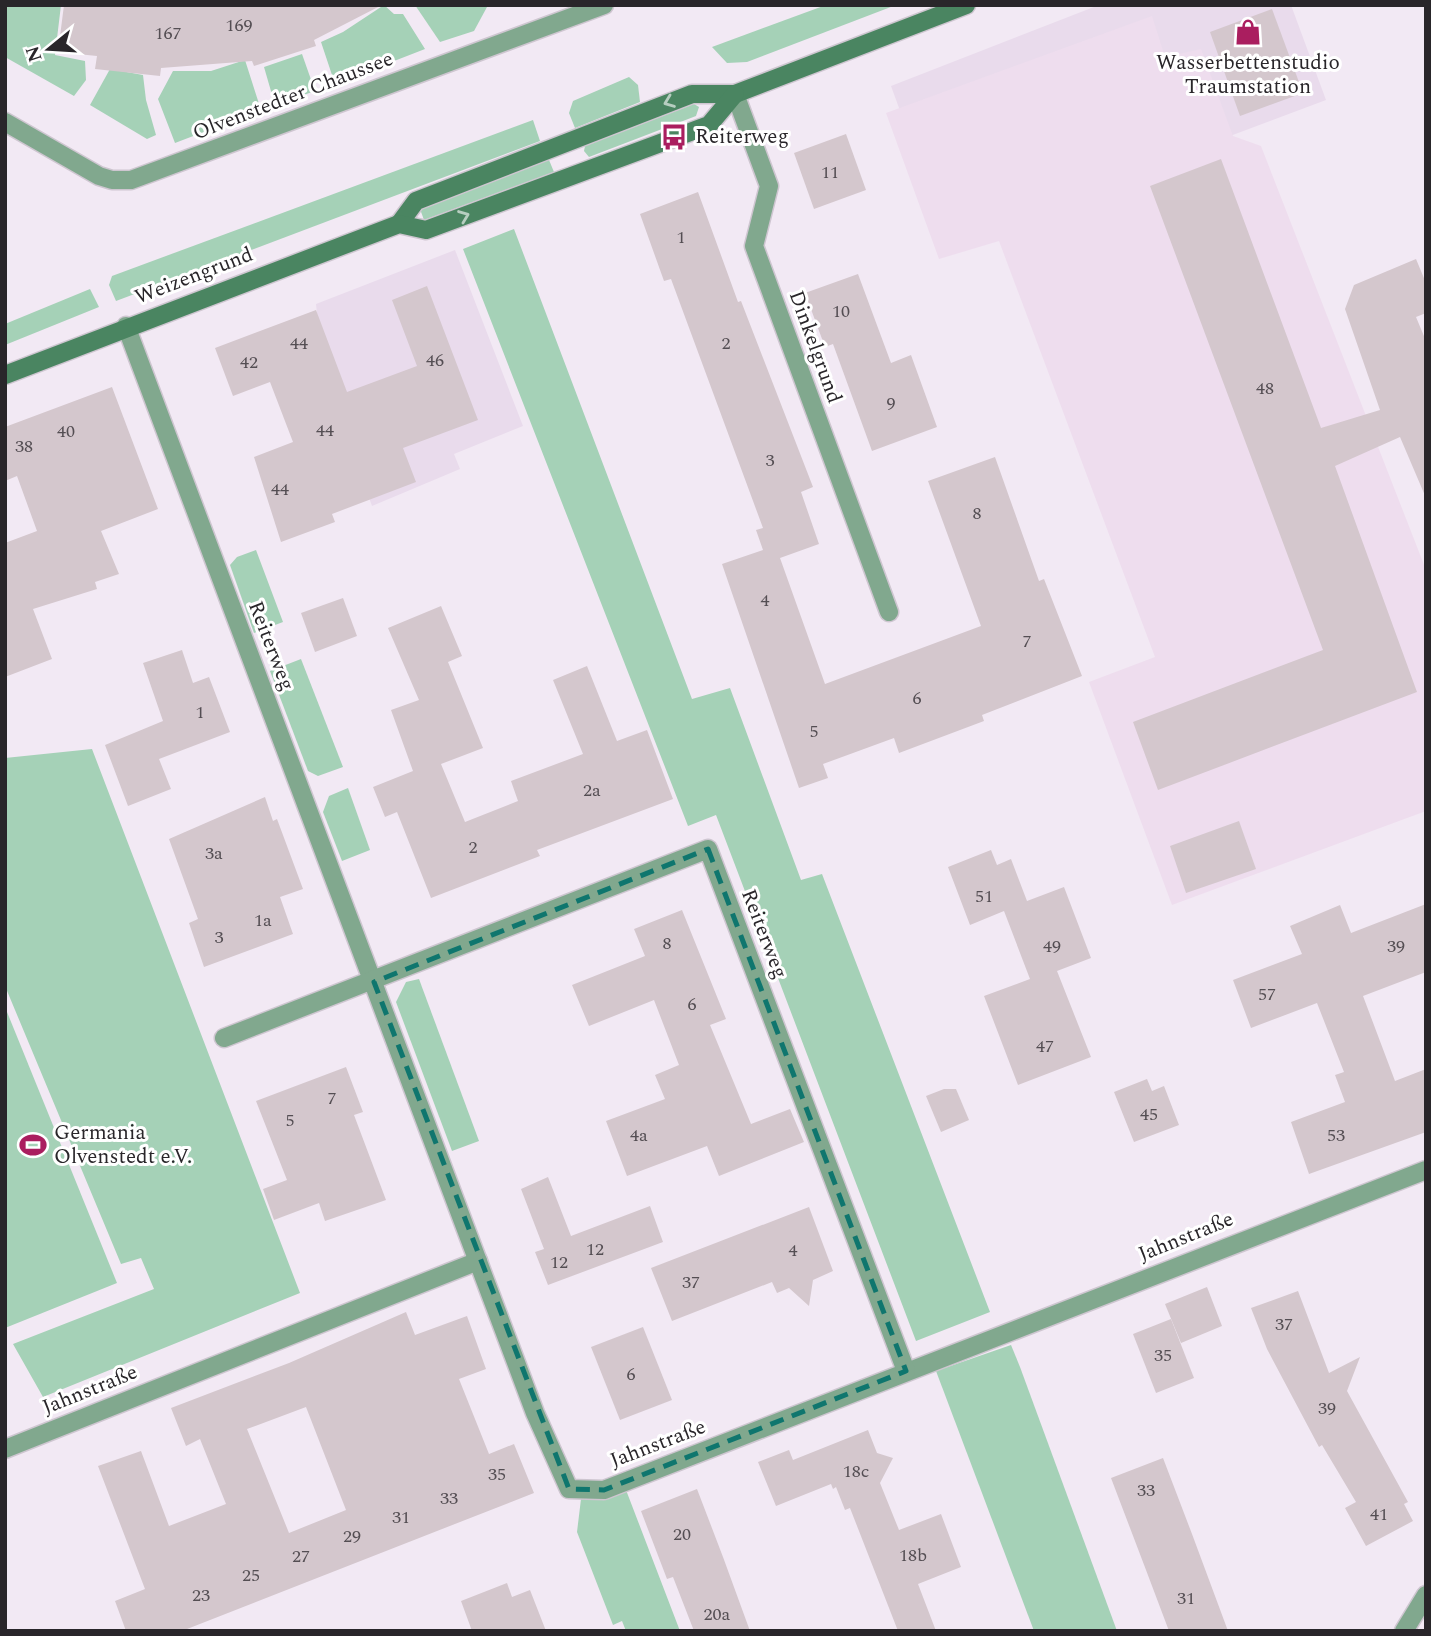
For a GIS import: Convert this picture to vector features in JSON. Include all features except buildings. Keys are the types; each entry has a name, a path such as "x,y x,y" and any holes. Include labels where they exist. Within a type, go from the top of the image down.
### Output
{"main road":[{"name":"Weizengrund","path":"400,224 416,201 692,93 735,94 966,5"},
{"name":"Weizengrund","path":"5,375 126,326 400,224 426,230 709,125 735,94"}],"street":[{"name":"Olvenstedter Chaussee","path":"5,122 99,176 112,180 131,180 604,5"},
{"name":"Dinkelgrund","path":"735,94 769,186 754,246 889,612"},
{"name":"Reiterweg","path":"126,326 478,1261"},
{"name":"Reiterweg","path":"224,1038 374,982 708,849 906,1371"},
{"name":"Jahnstraße","path":"5,1449 478,1261 536,1413 569,1489 604,1490 1426,1170"},
{"path":"1405,1631 1426,1595"}],"highlighted area":[{"path":"708,849 906,1371 604,1490 569,1489 374,982"}],"shaded area":[{"path":"1099,5 1291,5 1326,100 948,242 891,86"},
{"path":"1152,16 1165,57 1201,49 1233,136 1261,146 1426,570 1426,811 1172,905 1089,682 1155,657 999,241 939,259 886,113"},
{"path":"455,250 523,426 454,454 460,469 372,506 323,369 316,304"}],"green space":[{"path":"5,5 61,5 55,55 85,61 86,80 74,96 5,57"},
{"path":"384,5 394,14 403,14 425,49 335,84 321,42 343,32"},
{"path":"415,5 487,7 474,31 440,42"},
{"path":"826,5 896,5 747,62 727,63 712,47"},
{"path":"302,54 315,91 275,105 264,67"},
{"path":"245,60 261,110 175,143 158,99 173,71 211,71"},
{"path":"110,69 143,75 146,100 156,135 147,139 90,105"},
{"path":"629,77 638,85 640,102 575,128 569,113 573,101"},
{"path":"694,104 699,107 696,116 589,157 584,151 585,146"},
{"path":"533,120 540,141 116,301 109,285 112,276"},
{"path":"549,160 554,172 424,220 420,209"},
{"path":"514,229 692,699 730,688 801,880 822,874 990,1312 916,1341 716,815 688,826 463,249"},
{"path":"90,289 99,307 5,345 5,324"},
{"path":"256,550 283,622 254,633 230,565 237,557"},
{"path":"301,659 343,767 318,776 308,771 270,671"},
{"path":"92,749 300,1293 43,1397 13,1344 154,1289 141,1258 121,1264 5,986 5,758"},
{"path":"348,788 370,850 342,861 323,812 329,796"},
{"path":"419,979 479,1141 452,1151 396,1002 406,982"},
{"name":"Germania Olvenstedt e.V.","path":"5,1007 117,1283 5,1328"},
{"path":"1011,1345 1117,1631 1034,1631 936,1371"},
{"path":"626,1490 680,1631 626,1631 622,1621 613,1625 577,1532 581,1499 603,1498"}],"place":[{"name":"Wasserbettenstudio Traumstation","path":"1248,32"},
{"name":"Reiterweg","path":"674,137"},
{"name":"Germania Olvenstedt e.V.","path":"33,1145"}]}
